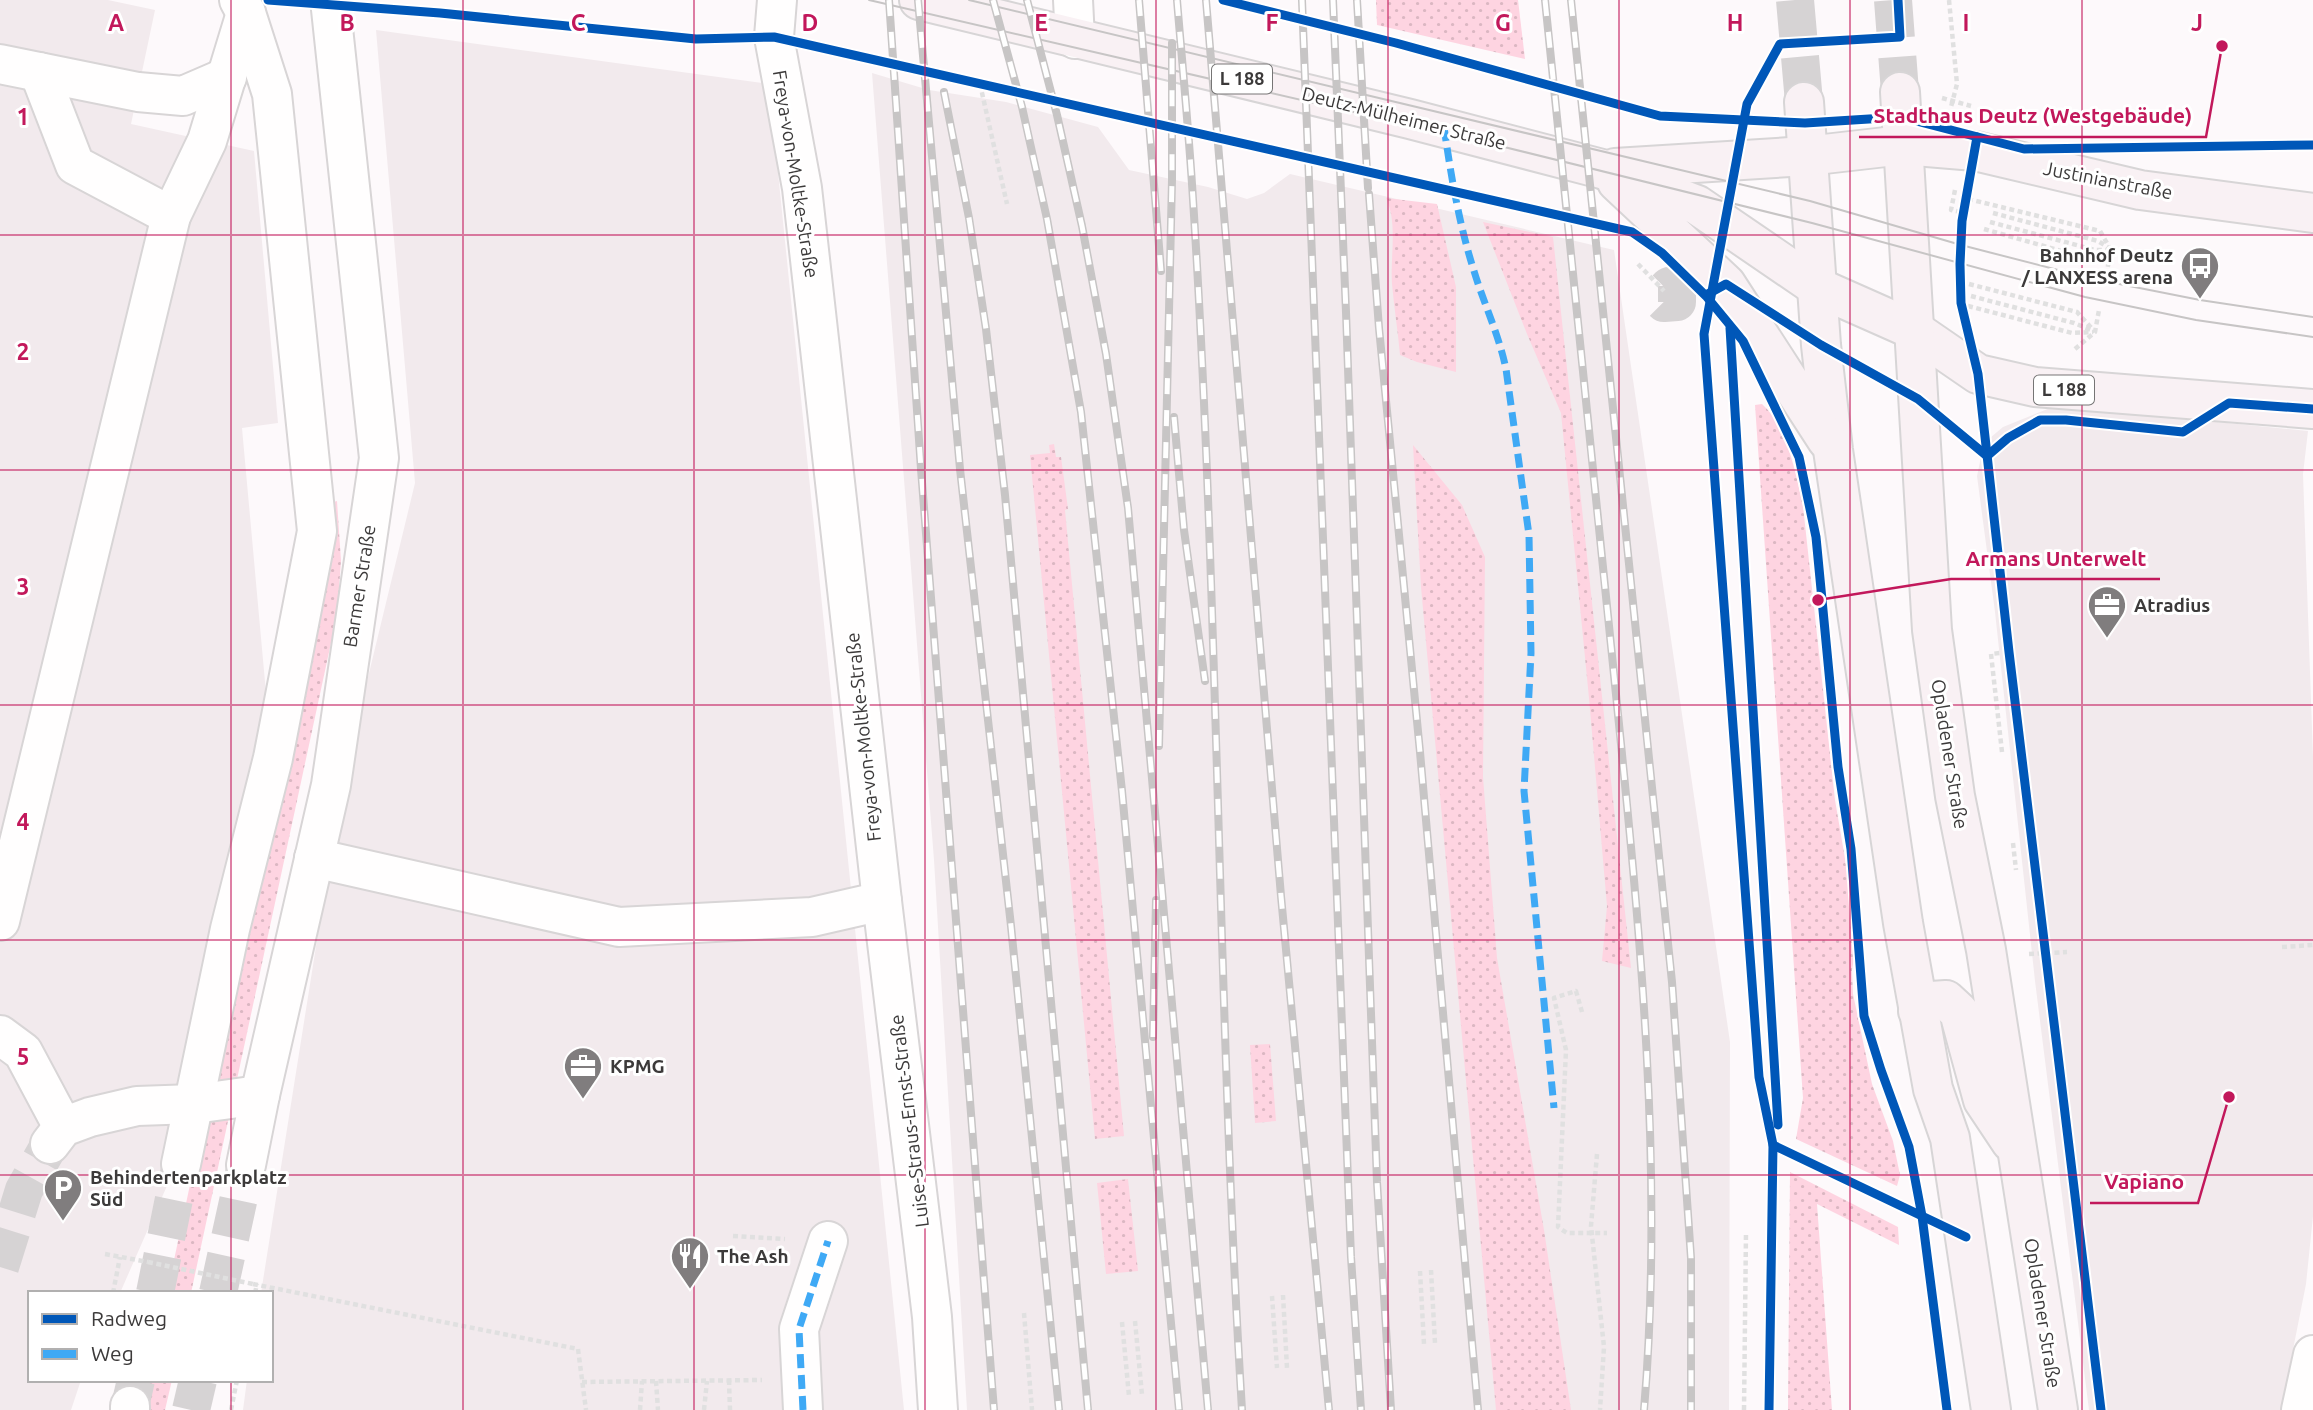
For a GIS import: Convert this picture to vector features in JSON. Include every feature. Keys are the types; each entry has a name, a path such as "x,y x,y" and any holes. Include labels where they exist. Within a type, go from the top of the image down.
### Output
{"main road":[{"name":"Deutz-Mülheimer Straße","path":"919,0 1410,118 1602,169 1697,205 1817,287"},
{"name":"Opladener Straße","path":"1918,94 1903,145 1932,630 1955,796 1986,950 2058,1410"},
{"path":"1804,102 1817,287 1833,450 1918,1011 1933,1089 1950,1138 1990,1410"},
{"name":"Deutz-Mülheimer Straße","path":"1602,169 1807,156 1903,145"},
{"name":"Justinianstraße","path":"1903,145 1975,151 2140,190 2313,213"},
{"path":"1602,169 1726,284 1833,450"},
{"name":"L 188","path":"1817,287 1914,330 1978,374 2035,387 2313,409"},
{"path":"1918,1011 1931,1001 1946,1000 1959,1012 1983,1100 2019,1153"}],"street":[{"name":"Barmer Straße","path":"246,1165 331,785 379,458 330,0"},
{"name":"Freya-von-Moltke-Straße","path":"777,0 774,37 802,188 882,901"},
{"path":"1073,0 1075,39"},
{"path":"0,921 171,216 207,141 227,77 243,7"},
{"path":"181,1164 230,929 273,758 317,531 272,94 243,7"},
{"path":"0,64 138,92 183,96 227,77"},
{"path":"39,72 75,165 171,216"},
{"path":"314,858 619,927 812,917 882,901"},
{"name":"Luise-Straus-Ernst-Straße","path":"882,901 932,1317 938,1410"},
{"path":"0,1035 23,1052 56,1136 90,1117 137,1107 194,1104 260,1095"},
{"path":"802,1394 799,1329 828,1241"},
{"path":"2301,1410 2313,1355"}],"path":[{"path":"1949,0 1957,84"},
{"path":"980,84 1007,204"},
{"path":"1918,94 1979,108"},
{"path":"1956,187 1951,210 1965,213"},
{"path":"1968,199 2101,231 2111,250 2107,271"},
{"path":"1993,213 2098,241 2111,250"},
{"path":"1990,222 2095,250 2111,250"},
{"path":"1984,229 2094,260 2111,250"},
{"path":"1631,256 1664,291"},
{"path":"1969,284 2077,312 2095,332"},
{"path":"1971,296 2074,323 2095,332"},
{"path":"1968,306 2072,333 2095,332"},
{"path":"2071,352 2095,332 2099,310"},
{"path":"2002,752 1992,654 2009,652"},
{"path":"2282,947 2313,945"},
{"path":"2024,954 2067,952"},
{"path":"1582,1012 1576,991 1554,998 1566,1050 1559,1227 1567,1233 1607,1233"},
{"path":"1597,1154 1591,1233 1604,1347 1600,1410"},
{"path":"1744,1410 1746,1232"},
{"path":"733,1236 828,1241"},
{"path":"105,1254 578,1349 586,1410"},
{"path":"113,1291 120,1257"},
{"path":"1431,1270 1435,1343"},
{"path":"1420,1271 1424,1344"},
{"path":"255,1284 256,1291"},
{"path":"1283,1295 1287,1368"},
{"path":"1272,1296 1277,1368"},
{"path":"1024,1313 1032,1410"},
{"path":"1135,1321 1142,1395"},
{"path":"1122,1322 1129,1396"},
{"path":"582,1382 729,1380 802,1394"},
{"path":"729,1380 730,1410"},
{"path":"640,1410 642,1381"},
{"path":"656,1381 658,1410"},
{"path":"704,1410 707,1381"},
{"path":"231,1410 237,1382"}],"shaded area":[{"path":"0,0 108,0 155,10 131,124 254,151 278,423 242,428 267,704 177,1163 121,1291 28,1291 28,1382 80,1382 71,1410 0,1410"},
{"path":"1376,0 1518,0 1525,59 1377,25"},
{"path":"376,30 769,84 904,1410 243,1410 247,1382 273,1382 273,1291 261,1291 341,789 415,483"},
{"path":"872,73 929,90 1006,102 1098,127 1129,170 1208,187 1247,199 1264,193 1290,174 1614,250 1730,1042 1729,1410 967,1410 934,860"},
{"path":"1386,198 1437,204 1456,287 1456,372 1400,355 1392,284 1392,218"},
{"path":"1483,222 1553,237 1631,968 1602,961 1607,906 1561,413"},
{"path":"1762,404 1771,413 1784,438 1794,465 1803,506 1835,800 1858,935 1852,970 1853,994 1872,1084 1893,1141 1900,1175 1897,1186 1796,1139 1803,1098 1755,405"},
{"path":"2055,406 2308,431 2303,474 2313,757 2313,1216 2306,1284 2281,1410 2089,1410 2035,981 1995,612 1977,476 1984,443 2003,427"},
{"path":"1054,444 1056,457 1061,457 1068,509 1065,510 1124,1136 1095,1139 1030,455 1050,453 1049,445"},
{"path":"1413,445 1462,505 1485,557 1483,777 1497,958 1544,1230 1571,1410 1496,1410 1421,587"},
{"path":"337,501 341,561 337,615 191,1291 167,1291 253,888 330,503"},
{"path":"1270,1044 1276,1121 1255,1123 1250,1045"},
{"path":"1790,1172 1898,1227 1899,1245 1817,1204 1832,1410 1788,1410"},
{"path":"1128,1179 1138,1271 1106,1274 1097,1183"},
{"path":"148,1382 172,1382 165,1410 142,1410"}],"tunnel":[{"path":"1795,0 1804,102"},
{"path":"1893,0 1900,92"},
{"path":"1669,286 1677,286 1677,302 1664,303 1658,297 1669,286"},
{"path":"0,1267 24,1190 50,1144"},
{"path":"155,1291 181,1164"},
{"path":"218,1291 246,1165"},
{"path":"130,1406 136,1382"},
{"path":"191,1410 198,1382"}],"tram line":[{"path":"869,0 1492,144 1812,223 2085,297 2196,320 2313,337"},
{"path":"969,0 1810,201 1961,245 2089,278 2200,300 2313,317"}],"railway":[{"path":"889,0 921,469 994,1410"},
{"path":"918,0 960,469 1011,926 1059,1410"},
{"path":"993,0 1022,107 1047,219 1081,412 1122,791 1179,1410"},
{"path":"1027,0 1082,226 1106,354 1128,508 1208,1410"},
{"path":"1139,0 1161,271"},
{"path":"1177,0 1201,337 1227,1104 1242,1410"},
{"path":"1206,0 1281,896 1329,1410"},
{"path":"1302,0 1351,1257 1361,1410"},
{"path":"1333,0 1377,1182 1391,1410"},
{"path":"1357,0 1368,188"},
{"path":"1545,0 1622,758 1646,1037 1652,1223 1644,1410"},
{"path":"1571,0 1672,982 1691,1258 1691,1410"},
{"path":"1159,746 1172,180 1172,43"},
{"path":"944,92 969,218 986,329 1005,495 1088,1410"},
{"path":"1369,194 1478,1410"},
{"path":"1174,417 1184,530 1205,681"},
{"path":"1153,1037 1156,900"}],"marked path":[{"path":"1444,127 1464,236 1506,369 1529,535 1531,653 1524,791 1554,1108"},
{"path":"803,1410 799,1329 828,1241"}],"cycle path":[{"path":"268,0 440,13 696,39 774,37 1632,232 1662,253 1706,296 1743,341 1799,457 1816,537 1838,767 1851,849 1864,1016 1909,1147 1922,1216 1947,1410"},
{"path":"1223,0 1396,43 1660,116 1805,123 1901,117 2024,149 2313,145"},
{"path":"1769,1410 1773,1145 1759,1077 1704,334 1747,104 1780,44 1900,37 1898,0"},
{"path":"1977,137 1962,221 1961,303 1978,374 2101,1410"},
{"path":"1706,295 1726,284 1821,345 1918,399 1987,456"},
{"path":"1730,328 1778,1125"},
{"path":"1987,456 2008,438 2040,420 2066,420 2183,432 2229,403 2313,409"},
{"path":"1773,1145 1966,1237"}],"place":[{"name":"Stadthaus Deutz (Westgebäude)","path":"2222,46"},
{"name":"Bahnhof Deutz / LANXESS arena","path":"2200,300"},
{"name":"Armans Unterwelt","path":"1818,600"},
{"name":"Atradius","path":"2107,639"},
{"name":"Vapiano","path":"2229,1097"},
{"name":"KPMG","path":"583,1100"},
{"name":"Behindertenparkplatz Süd","path":"63,1222"},
{"name":"The Ash","path":"690,1290"}]}
